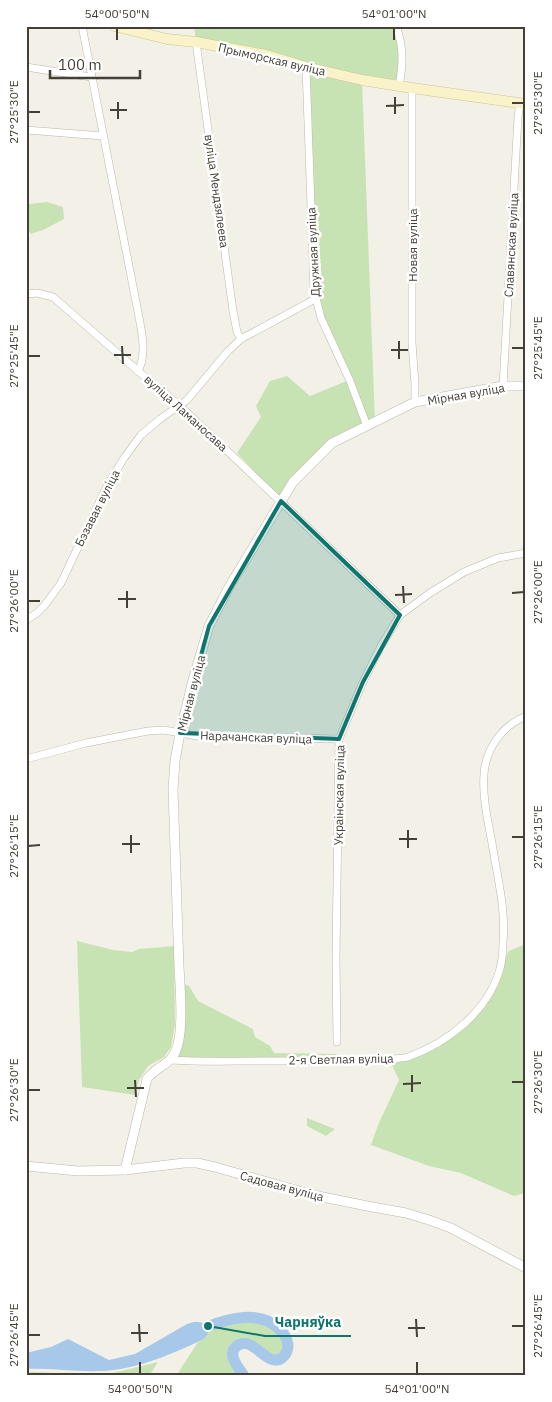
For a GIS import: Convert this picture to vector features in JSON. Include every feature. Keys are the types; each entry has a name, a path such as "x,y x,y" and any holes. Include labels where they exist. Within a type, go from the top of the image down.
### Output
{"main road":[{"name":"Прыморская вуліца","path":"114,26 167,39 196,42 266,55 306,67 399,86 523,104"}],"street":[{"name":"вуліца Ламаносава","path":"82,26 141,331 143,353 141,366 138,371 180,406 400,615"},
{"path":"396,26 402,42 402,67 399,86"},
{"name":"вуліца Мендзялеева","path":"196,42 233,311 241,339"},
{"path":"26,67 91,77"},
{"name":"Дружная вуліца","path":"306,67 315,299 321,318 350,381 366,426"},
{"name":"Новая вуліца","path":"412,88 412,343 415,402"},
{"name":"Славянская вуліца","path":"503,386 518,117 523,104"},
{"path":"26,130 103,136"},
{"path":"26,294 53,297 138,371"},
{"name":"Бэзавая вуліца","path":"26,620 45,606 61,583 100,498 124,458 141,435 180,406 228,351 241,339 315,299"},
{"name":"Мірная вуліца","path":"125,1170 148,1079 170,1060 178,1048 180,1038 173,789 180,733 192,680 209,626 229,587 292,482 332,443 415,402 503,386 526,386"},
{"name":"Украінская вуліца","path":"337,1042 336,958 339,740 362,682 400,615 430,593 464,572 498,558 526,553"},
{"name":"2-я Светлая вуліца","path":"170,1060 327,1061 406,1058 432,1046 456,1031 474,1015 490,992 500,968 504,942 502,901 485,804 485,764 492,745 503,731 526,716"},
{"name":"Нарачанская вуліца","path":"26,759 86,743 148,731 164,730 214,737 339,740"},
{"name":"Садовая вуліца","path":"26,1166 78,1171 125,1170 198,1163 313,1195 406,1213 429,1220 451,1228 526,1268"}],"highlighted area":[{"path":"281,501 400,615 363,682 339,739 180,733 209,626"}],"green space":[{"path":"194,26 396,26 401,42 399,86 362,80 375,422 332,443 281,501 237,453 261,417 256,406 270,381 287,376 310,396 349,380 318,308 306,67 196,42"},
{"path":"26,202 30,204 47,202 63,207 64,219 31,234 26,226"},
{"path":"77,941 113,950 132,952 139,949 174,946 175,1024 171,1047 164,1057 148,1066 139,1080 135,1095 82,1087"},
{"path":"526,944 526,1193 514,1196 461,1173 429,1166 371,1145 399,1080 391,1063 432,1046 474,1015 509,951"},
{"path":"180,982 189,986 198,1001 253,1029 255,1037 270,1046 274,1053 337,1054 337,1061 171,1060 175,1053"},
{"path":"307,1118 335,1129 326,1136 307,1126"},
{"path":"248,1318 268,1321 278,1327 287,1342 287,1353 284,1357 279,1360 268,1358 253,1346 243,1343 237,1345 232,1353 234,1361 244,1376 176,1376 198,1342 204,1339 209,1331 208,1326 226,1320"},
{"path":"158,1362 149,1376 26,1376 26,1373 33,1372 105,1375"}],"water":[{"path":"194,1322 208,1326 209,1329 204,1339 167,1355 127,1368 100,1371 26,1369 26,1353 51,1347 68,1339 109,1360 135,1354 187,1324"}],"waterway":[{"path":"196,1332 226,1320 249,1317 270,1322 281,1331 286,1338 288,1346 286,1354 279,1359 270,1359 252,1346 244,1343 234,1349 234,1361 244,1376"}],"place":[{"name":"Чарняўка","path":"208,1326"}]}
